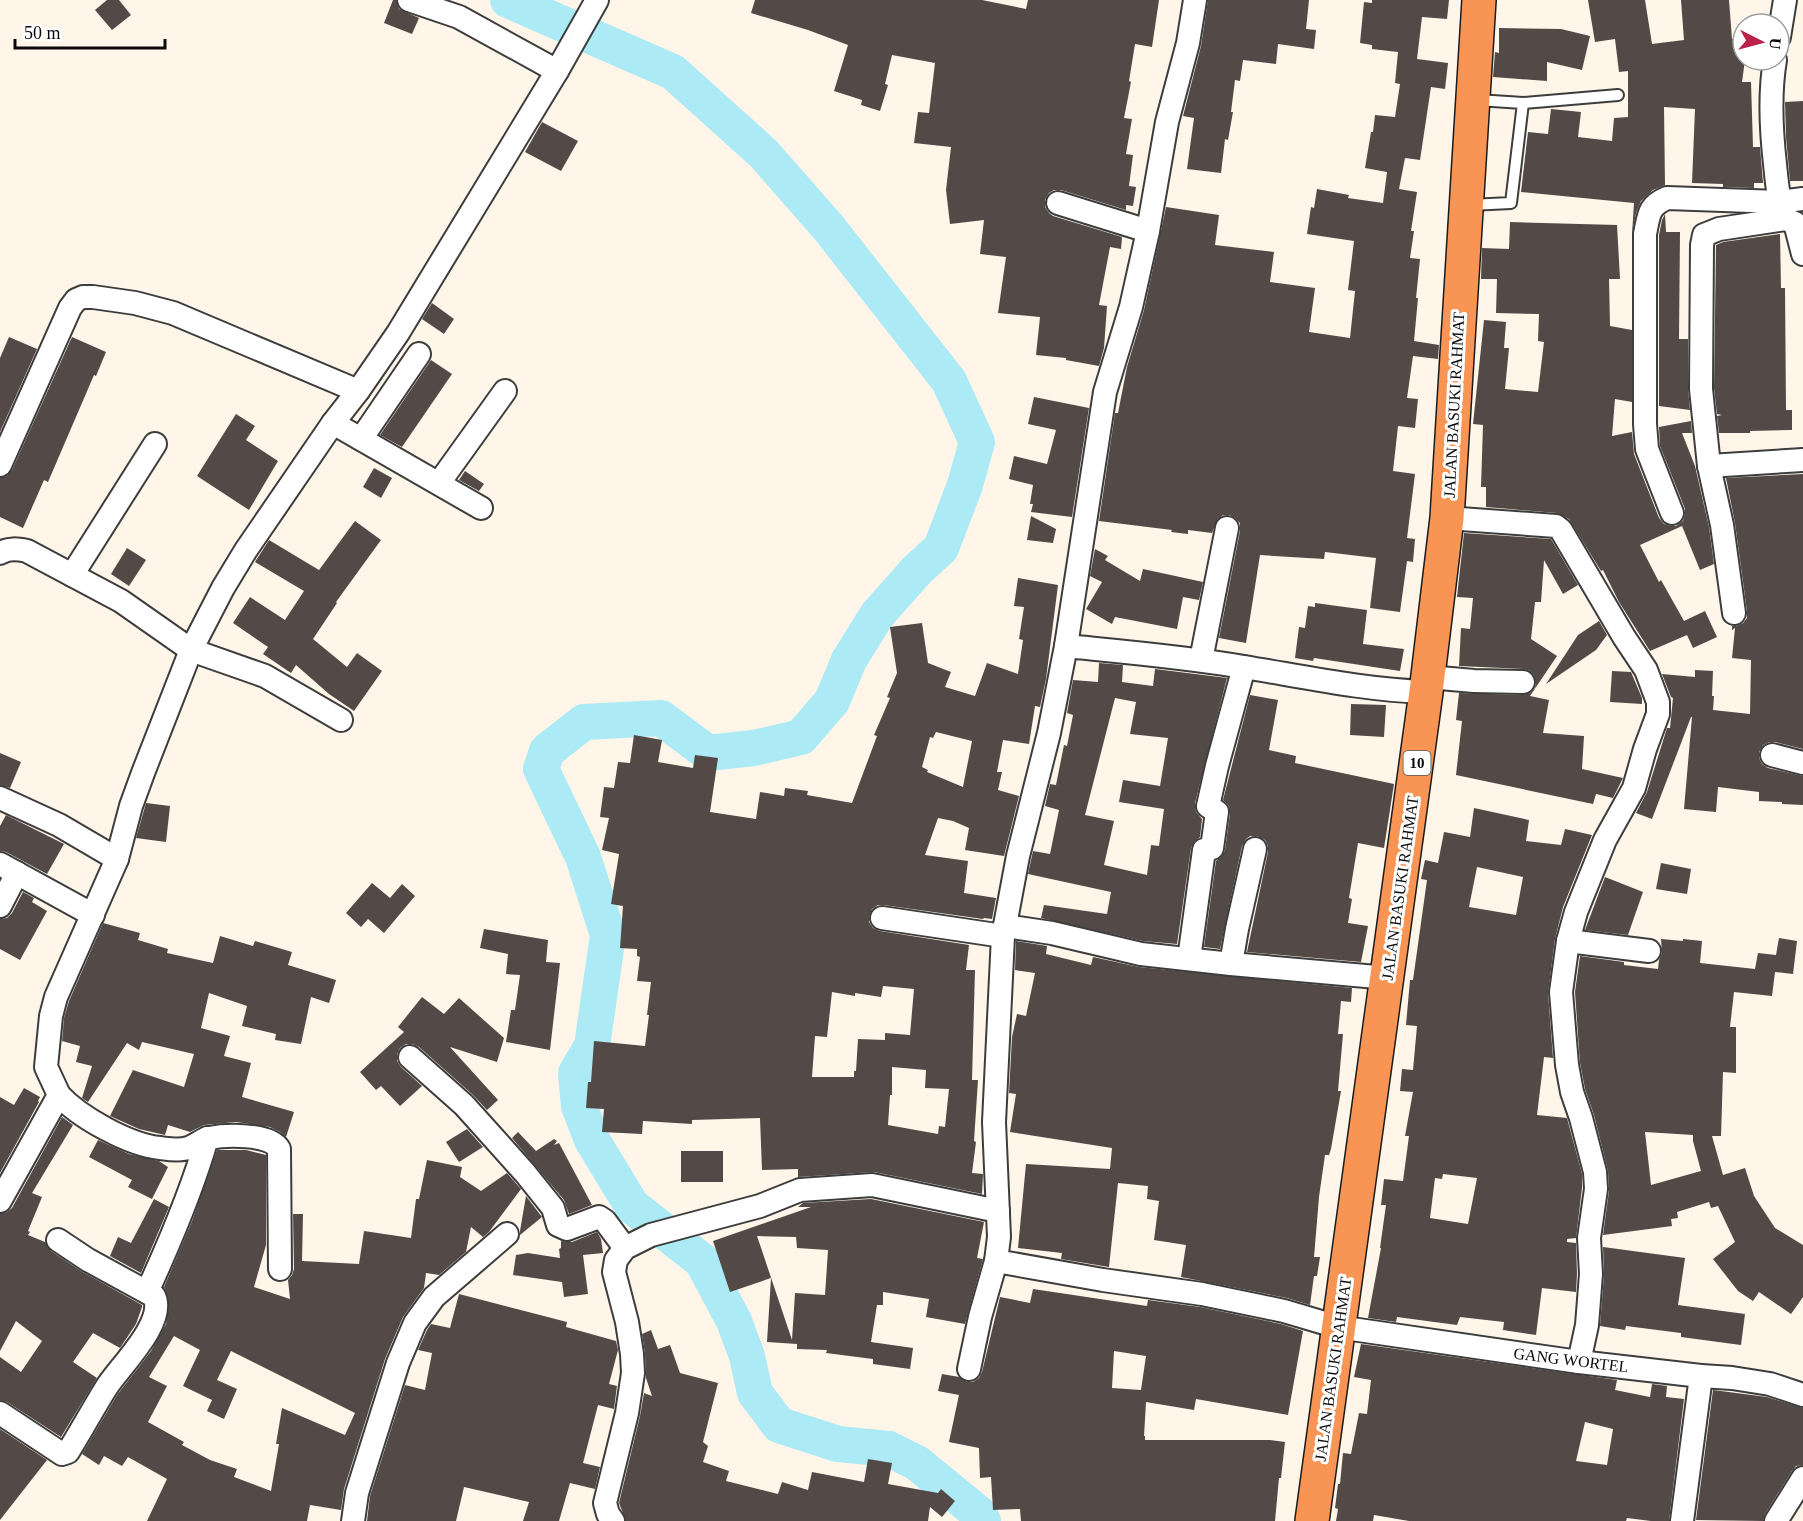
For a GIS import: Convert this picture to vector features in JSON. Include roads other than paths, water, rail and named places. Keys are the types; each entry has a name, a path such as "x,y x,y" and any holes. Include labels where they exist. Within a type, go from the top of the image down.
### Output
{"highway":[{"name":"JALAN BASUKI RAHMAT","path":"1312,1521 1388,978 1447,518 1479,0"}],"street":[{"path":"409,0 459,17 557,71"},
{"path":"280,1269 279,1149 275,1143 250,1137 207,1138 187,1149 158,1148 125,1138 78,1112 59,1095 46,1068 51,1016 56,996 117,859 143,772 191,650 223,588 246,550 333,423 358,391 425,290 557,71 597,0"},
{"path":"969,1369 983,1306 996,1262 999,1237 994,1122 1004,931 1018,856 1049,733 1066,645 1105,392 1131,307 1148,231 1167,122 1188,43 1195,0"},
{"path":"1773,72 1771,110 1782,211"},
{"path":"1672,513 1647,449 1645,424 1645,234 1650,211 1657,202 1667,198 1782,211 1794,223 1803,254"},
{"path":"1734,614 1722,525 1709,466 1701,389 1702,245 1704,236 1719,229 1782,211 1803,199"},
{"path":"1058,203 1148,231"},
{"path":"0,465 70,308 76,300 83,297 112,299 172,313 358,391"},
{"path":"361,439 419,354"},
{"path":"439,483 505,390"},
{"path":"333,423 481,508"},
{"path":"72,575 155,444"},
{"path":"1709,466 1803,460"},
{"path":"1447,518 1556,526 1561,530 1646,670 1658,702 1658,714 1634,788 1605,840 1576,912 1568,941 1561,992 1567,1065 1595,1172 1596,1189 1589,1238 1591,1274 1587,1325 1579,1362"},
{"path":"1201,660 1227,528"},
{"path":"0,553 18,549 27,551 121,601 191,650 265,676 341,720"},
{"path":"1066,645 1201,660 1335,683 1399,691 1427,684 1474,681 1524,682"},
{"path":"1189,959 1204,850 1212,848 1217,812 1208,806 1216,766 1244,667"},
{"path":"1772,754 1803,763"},
{"path":"0,798 59,825 117,859"},
{"path":"1231,964 1255,849"},
{"path":"0,906 8,868 93,915"},
{"path":"882,918 1004,931 1052,933 1141,954 1388,978"},
{"path":"1568,941 1649,951"},
{"path":"410,1057 464,1105 525,1173 553,1208 558,1224 567,1229 599,1217 605,1221 625,1248"},
{"path":"0,1201 59,1095"},
{"path":"147,1292 165,1255 198,1170 207,1138"},
{"path":"613,1521 608,1514 606,1503 627,1413 633,1373 627,1322 614,1272 616,1260 625,1248 651,1235 760,1206 800,1190 872,1185 998,1211"},
{"path":"353,1521 357,1493 398,1364 415,1323 434,1297 507,1234"},
{"path":"0,1413 62,1454 68,1452 108,1385 134,1354 148,1331 157,1303 154,1296 88,1260 58,1240"},
{"name":"GANG WORTEL","path":"996,1262 1202,1294 1284,1311 1338,1327 1579,1362 1701,1377 1732,1378 1770,1384 1803,1395"},
{"path":"1682,1521 1701,1377"},
{"path":"1776,1521 1803,1478"}],"lane":[{"path":"1473,99 1523,103 1618,95"},
{"path":"1466,205 1510,203 1523,103"}],"waterway":[{"path":"508,0 673,72 764,154 828,227 949,381 977,442 965,485 941,548 917,570 877,615 849,660 832,701 801,737 754,748 708,753 661,718 584,722 547,751 541,769 583,857 608,935 592,1046 576,1073 579,1106 592,1140 632,1206 702,1261 734,1321 747,1356 755,1393 779,1425 838,1444 889,1449 917,1463 978,1513 983,1521"}]}
